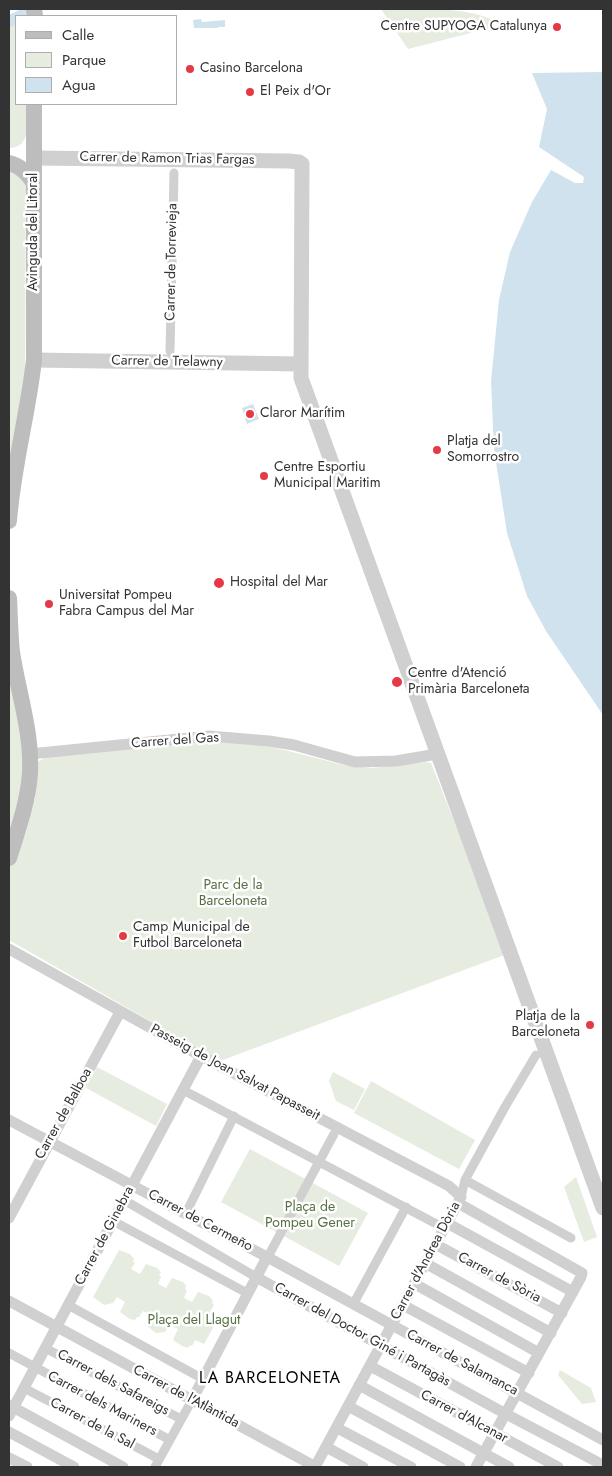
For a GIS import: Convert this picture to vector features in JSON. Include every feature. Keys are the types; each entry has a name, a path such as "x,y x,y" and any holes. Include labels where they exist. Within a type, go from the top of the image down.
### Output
{"main road":[{"name":"Avinguda del Litoral","path":"9,521 11,496 31,394 34,360 34,105"},
{"path":"9,156 34,158"},
{"path":"9,163 25,171 34,183"},
{"path":"9,598 12,651 28,732 30,754 28,792 20,826 9,858"}],"street":[{"name":"Carrer de Ramon Trias Fargas","path":"34,158 299,162 302,164 300,364"},
{"name":"Carrer de Torrevieja","path":"170,350 174,173"},
{"name":"Carrer de Trelawny","path":"34,360 300,364"},
{"path":"300,364 301,378 603,1208"},
{"name":"Carrer del Gas","path":"30,754 209,736 268,741 355,762 396,761 437,754"},
{"name":"Passeig de Joan Salvat Papasseit","path":"9,949 201,1056 449,1186 459,1200 582,1273 573,1292"},
{"name":"Carrer de Balboa","path":"9,1218 120,1012"},
{"name":"Carrer d'Andrea Dòria","path":"316,1467 459,1200 465,1180 504,1107 536,1055"},
{"name":"Carrer de Ginebra","path":"10,1410 35,1368 201,1056"},
{"path":"183,1090 573,1292 476,1467"},
{"path":"188,1210 234,1116"},
{"name":"Carrer de Cermeño","path":"9,1120 268,1255"},
{"path":"157,1463 334,1134"},
{"path":"465,1180 572,1238"},
{"name":"Carrer del Doctor Giné i Partagàs","path":"124,1200 256,1277 603,1465"},
{"path":"355,1301 406,1207"},
{"path":"113,1222 247,1293"},
{"name":"Carrer de Sòria","path":"435,1244 562,1313"},
{"name":"Carrer de Salamanca","path":"268,1255 603,1440"},
{"path":"425,1263 551,1333"},
{"path":"415,1284 539,1353"},
{"name":"Carrer de l'Atlàntida","path":"9,1301 316,1467"},
{"path":"68,1305 203,1378"},
{"path":"403,1305 529,1373"},
{"name":"Carrer dels Safareigs","path":"45,1348 181,1419"},
{"name":"Carrer dels Mariners","path":"9,1353 170,1440"},
{"name":"Carrer d'Alcanar","path":"370,1366 558,1467"},
{"path":"359,1385 509,1467"},
{"name":"Carrer de la Sal","path":"24,1388 157,1463"},
{"path":"348,1406 460,1467"},
{"path":"10,1410 123,1467"},
{"path":"337,1428 411,1467"},
{"path":"9,1432 74,1467"},
{"path":"326,1447 364,1467"},
{"path":"9,1458 27,1467"}],"green space":[{"path":"381,9 457,11 472,13 496,22 490,28 408,49"},
{"path":"15,25 15,105 27,105 27,132 22,143 16,147 9,148 9,28"},
{"path":"9,167 26,181 26,191 25,376 9,465"},
{"path":"10,679 21,723 25,772 9,840 9,702"},
{"name":"Parc de la Barceloneta","path":"209,741 268,746 344,765 372,768 431,763 507,954 220,1061 9,940 9,867 26,832 35,798 37,762 47,757"},
{"path":"97,1067 167,1104 156,1126 86,1088"},
{"path":"333,1072 365,1089 354,1110 336,1101 329,1081"},
{"path":"371,1081 475,1140 459,1169 354,1113"},
{"name":"Plaça de Pompeu Gener","path":"250,1149 368,1213 339,1266 221,1202"},
{"path":"576,1177 597,1237 584,1242 564,1187"},
{"name":"Plaça del Llagut","path":"119,1250 130,1254 135,1263 131,1269 140,1274 146,1264 157,1268 161,1272 158,1284 166,1288 172,1278 183,1282 187,1290 184,1298 192,1302 198,1292 209,1296 214,1305 210,1312 219,1317 204,1344 195,1340 192,1346 190,1345 188,1348 182,1346 173,1340 178,1329 169,1325 165,1332 156,1333 147,1326 152,1316 143,1311 135,1320 130,1319 120,1312 125,1302 117,1297 113,1303 104,1305 93,1297"},
{"path":"560,1370 591,1388 596,1402 582,1404 558,1375"}],"water":[{"path":"21,9 27,9 27,15 15,15 15,25 9,28 9,15"},
{"path":"201,19 202,22 225,20 225,27 194,28 193,20"},
{"path":"603,72 603,715 546,631 527,596 507,533 494,449 491,381 499,300 510,252 532,202 551,170 575,183 583,183 584,177 539,147 547,109 532,73"},
{"name":"Claror Marítim","path":"253,404 259,419 247,424 242,408"}],"place":[{"name":"Centre SUPYOGA Catalunya","path":"557,27"},
{"name":"Casino Barcelona","path":"190,69"},
{"name":"El Peix d'Or","path":"250,92"},
{"name":"Claror Marítim","path":"250,414"},
{"name":"Platja del Somorrostro","path":"437,450"},
{"name":"Centre Esportiu Municipal Maritim","path":"264,476"},
{"name":"Hospital del Mar","path":"219,583"},
{"name":"Universitat Pompeu Fabra Campus del Mar","path":"49,604"},
{"name":"Centre d'Atenció Primària Barceloneta","path":"397,682"},
{"name":"Camp Municipal de Futbol Barceloneta","path":"123,936"},
{"name":"Platja de la Barceloneta","path":"590,1025"}],"district":[{"name":"LA BARCELONETA","path":"270,1379"}]}
